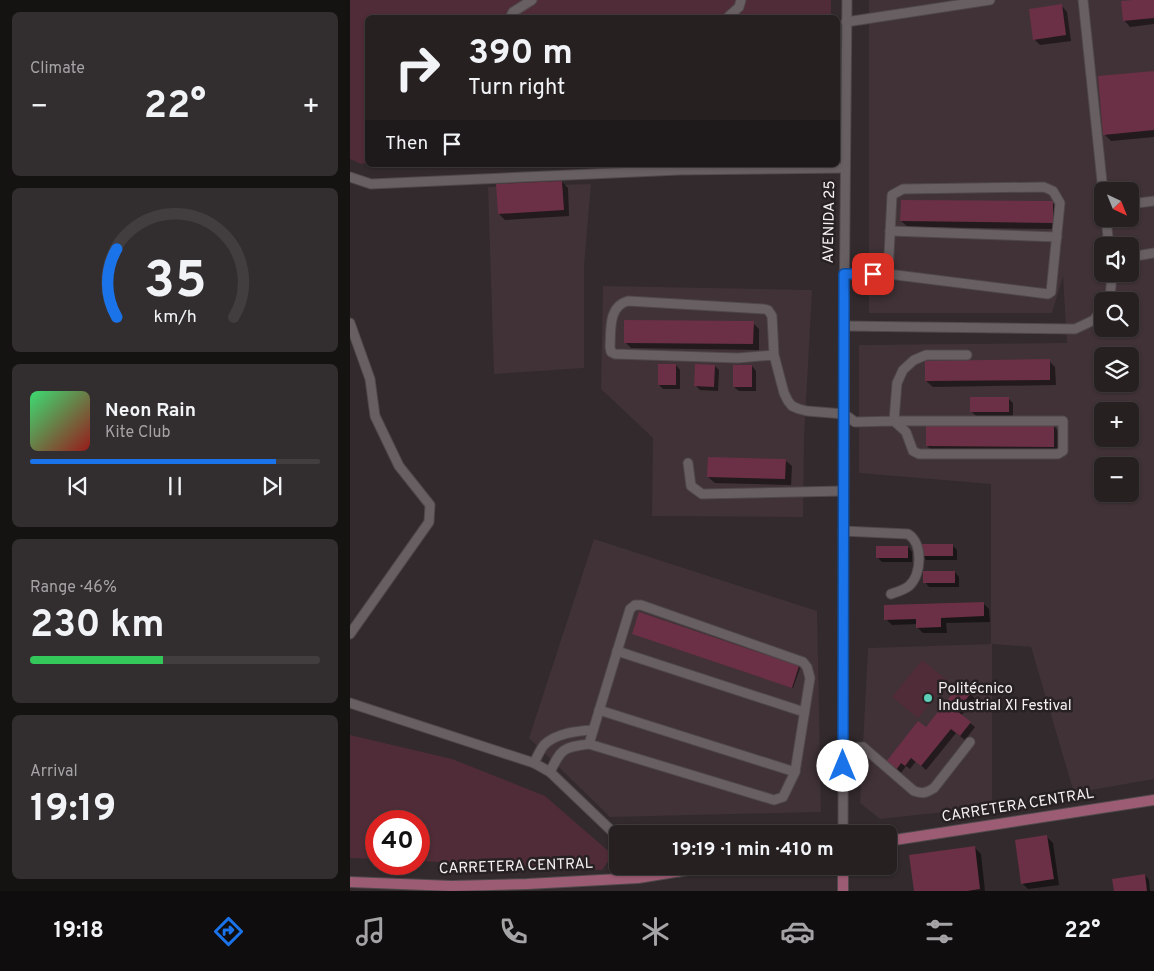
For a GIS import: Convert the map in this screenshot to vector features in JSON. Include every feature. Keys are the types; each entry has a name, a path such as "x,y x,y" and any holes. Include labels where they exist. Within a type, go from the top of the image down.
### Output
{"main road":[{"name":"CARRETERA CENTRAL","path":"897,840 1154,800"},
{"name":"CARRETERA CENTRAL","path":"350,882 453,888 638,878 658,875"},
{"path":"843,891 844,875"}],"street":[{"path":"512,15 513,12 532,0"},
{"path":"730,15 739,6 741,0"},
{"name":"AVENIDA 25","path":"843,825 844,274 847,0"},
{"path":"846,22 990,0"},
{"path":"1083,0 1102,182"},
{"path":"350,177 371,184 679,170 845,168"},
{"path":"844,274 888,274 1048,294 1051,292 1060,203 1053,191 1044,187 903,189 892,195 888,274"},
{"path":"1139,203 1154,201"},
{"path":"890,231 1057,238"},
{"path":"1139,256 1154,253"},
{"path":"774,355 738,358 614,354 611,352 610,347 612,315 621,303 628,301 768,310 772,316 774,355 784,393 792,406 807,412 844,414 855,422 894,421 1063,422 1063,451 1058,454 919,454 913,451 906,432 894,421"},
{"path":"844,326 1075,329 1094,320"},
{"path":"350,323 370,379 375,416 399,466 430,504 429,522 350,634"},
{"path":"894,421 897,383 903,370 908,365 926,354 967,355"},
{"path":"688,463 691,486 702,494 844,491"},
{"path":"844,531 908,534 913,538 918,547 916,577 909,586 891,594"},
{"path":"550,772 557,758 564,750 573,746 589,744 774,800 783,797 795,772 810,678 807,668 803,662 641,605 635,605 630,609 589,744"},
{"path":"617,651 804,712"},
{"path":"350,703 534,763 550,772 609,828"},
{"path":"599,710 795,772"},
{"path":"534,763 543,747 550,740 576,731 593,730"},
{"path":"843,748 863,748 914,791 921,794 934,788 970,742"}],"shaded area":[{"path":"350,0 831,0 831,15 365,15 365,163 361,164 350,159"},
{"path":"869,0 1154,0 1154,779 1074,793 1031,647 992,644 992,807 880,819 860,803 868,648 991,644 991,484 859,473 859,345 1067,343 1063,276 1052,313 869,313"},
{"path":"591,184 584,266 584,368 494,374 488,187"},
{"path":"603,286 812,290 804,439 803,517 652,516 653,438 601,389"},
{"path":"594,539 817,611 821,812 610,817 529,738"},
{"path":"922,660 948,681 918,718 892,697"},
{"path":"350,735 452,759 545,796 609,852 609,860 602,870 430,862 430,810 365,810 365,859 350,858"}],"building":[{"path":"1154,0 1154,18 1123,21 1121,1"},
{"path":"1062,4 1066,35 1033,40 1029,9"},
{"path":"1154,71 1154,130 1103,135 1098,76"},
{"path":"562,181 564,210 498,214 496,184"},
{"path":"901,200 1053,201 1053,223 900,221"},
{"path":"624,320 754,321 753,344 624,343"},
{"path":"1050,359 1050,380 925,381 925,361"},
{"path":"658,364 676,364 676,385 658,385"},
{"path":"695,364 715,365 714,387 694,386"},
{"path":"733,365 752,365 752,387 733,387"},
{"path":"970,397 1009,397 1009,412 970,412"},
{"path":"926,425 1054,425 1054,447 926,446"},
{"path":"708,457 786,459 785,479 707,477"},
{"path":"921,544 953,544 953,556 921,556"},
{"path":"876,546 908,546 908,558 876,558"},
{"path":"923,571 955,571 955,583 923,583"},
{"path":"984,602 984,616 941,618 941,627 916,628 916,619 884,620 884,605"},
{"path":"639,612 799,666 792,688 632,634"},
{"path":"960,684 971,693 957,711 971,722 960,736 951,729 921,766 911,758 905,766 901,763 896,770 886,762 918,721 926,727"},
{"path":"1047,835 1054,879 1021,884 1015,840"},
{"path":"975,846 980,889 967,891 914,891 909,855"},
{"path":"1145,874 1147,891 1114,891 1112,879"}],"place":[{"name":"Politécnico Industrial XI Festival","path":"928,698"}],"route":[{"path":"843,766 844,274 873,274"}]}
